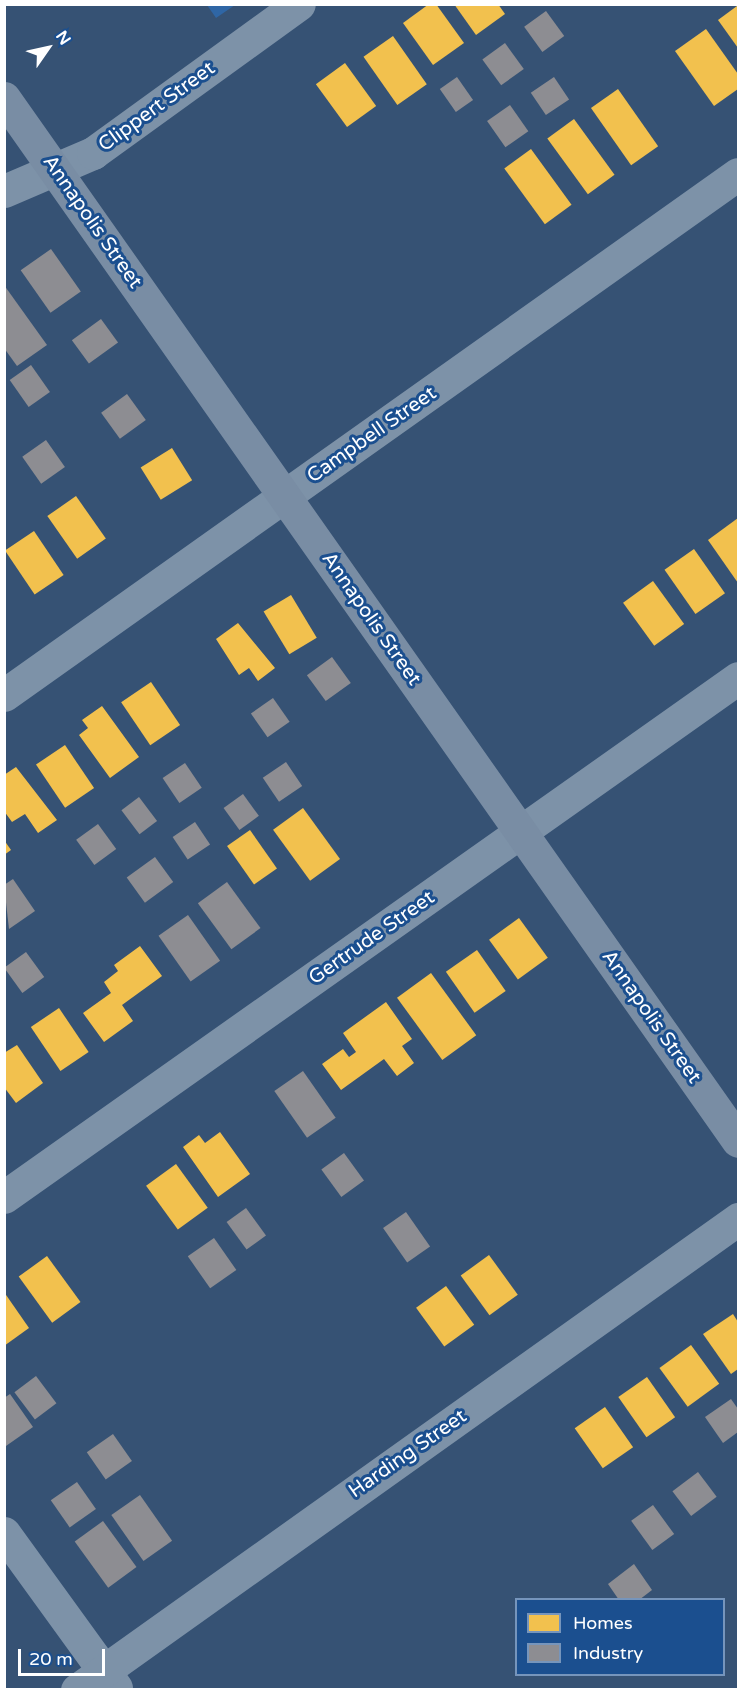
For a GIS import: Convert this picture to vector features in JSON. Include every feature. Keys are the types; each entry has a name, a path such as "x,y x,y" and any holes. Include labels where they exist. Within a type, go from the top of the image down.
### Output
{"street":[{"name":"Clippert Street","path":"4,191 93,153 299,4"},
{"name":"Annapolis Street","path":"4,98 738,1141"},
{"name":"Campbell Street","path":"4,695 738,174"},
{"name":"Gertrude Street","path":"4,1197 738,678"},
{"name":"Harding Street","path":"77,1689 110,1680 738,1219"},
{"path":"4,1533 110,1680"}],"shaded area":[{"path":"207,5 235,5 216,18"}],"building: Homes":[{"path":"429,4 436,4 464,43 433,65 403,23"},
{"path":"454,4 498,4 505,14 476,35"},
{"path":"737,6 738,8 738,48 718,20"},
{"path":"706,29 738,74 738,89 714,106 675,51"},
{"path":"393,36 427,84 397,105 364,57"},
{"path":"345,63 376,106 347,127 316,84"},
{"path":"618,89 658,146 631,165 591,108"},
{"path":"574,119 615,175 588,194 547,138"},
{"path":"531,149 572,205 545,224 504,168"},
{"path":"172,448 192,480 161,500 141,468"},
{"path":"76,496 106,539 77,559 47,516"},
{"path":"738,518 738,583 708,540"},
{"path":"34,531 64,575 35,595 5,551"},
{"path":"694,549 725,593 695,614 665,570"},
{"path":"653,581 684,624 654,646 623,603"},
{"path":"291,595 317,638 289,654 264,611"},
{"path":"238,623 275,668 258,681 249,668 239,675 216,639"},
{"path":"151,682 180,725 150,745 121,702"},
{"path":"102,706 139,757 110,778 79,735 88,728 82,720"},
{"path":"65,745 94,788 65,808 36,765"},
{"path":"16,767 57,820 38,833 25,814 12,822 4,811 4,775"},
{"path":"303,808 340,859 310,881 273,830"},
{"path":"250,830 277,869 254,885 227,846"},
{"path":"4,840 11,850 4,855"},
{"path":"519,918 548,958 518,979 489,940"},
{"path":"140,946 162,976 122,1005 133,1021 104,1042 83,1013 111,993 104,982 118,971 114,965"},
{"path":"477,950 506,991 475,1013 446,972"},
{"path":"431,973 476,1035 442,1060 397,998"},
{"path":"386,1002 412,1039 402,1046 414,1063 397,1076 384,1059 341,1090 322,1064 343,1049 349,1057 356,1052 343,1033"},
{"path":"59,1008 89,1052 60,1071 31,1027"},
{"path":"17,1045 43,1083 16,1103 4,1087 4,1053"},
{"path":"220,1132 250,1174 218,1197 183,1147 199,1135 205,1143"},
{"path":"176,1164 208,1208 178,1229 146,1186"},
{"path":"489,1255 518,1295 489,1315 461,1276"},
{"path":"47,1256 81,1302 52,1323 19,1277"},
{"path":"446,1286 474,1325 444,1347 416,1308"},
{"path":"4,1292 29,1328 4,1346"},
{"path":"733,1314 738,1322 738,1369 731,1374 703,1334"},
{"path":"691,1345 719,1384 688,1407 659,1368"},
{"path":"647,1377 675,1417 646,1437 618,1397"},
{"path":"605,1407 633,1447 603,1468 575,1428"}],"building: Industry":[{"path":"546,11 564,36 542,52 524,27"},
{"path":"505,43 524,69 501,85 482,59"},
{"path":"457,77 473,100 456,112 440,89"},
{"path":"554,77 569,99 546,115 531,93"},
{"path":"510,105 528,131 505,147 487,121"},
{"path":"51,249 81,292 51,313 21,270"},
{"path":"4,285 47,345 17,366 4,348"},
{"path":"101,319 118,342 89,364 72,340"},
{"path":"31,365 50,392 29,407 10,380"},
{"path":"127,394 146,420 120,439 101,413"},
{"path":"46,440 65,467 41,484 22,457"},
{"path":"332,657 351,683 326,701 307,675"},
{"path":"273,698 290,722 268,737 251,713"},
{"path":"286,762 302,786 279,802 263,778"},
{"path":"185,763 202,788 179,803 163,778"},
{"path":"243,794 259,816 239,830 224,808"},
{"path":"139,797 157,821 139,834 121,810"},
{"path":"195,822 210,844 188,859 173,837"},
{"path":"98,824 116,849 94,865 76,840"},
{"path":"155,857 173,882 145,903 127,878"},
{"path":"13,879 35,911 9,929 4,885"},
{"path":"227,882 261,928 231,949 198,903"},
{"path":"188,915 220,961 191,982 159,936"},
{"path":"26,952 44,977 22,993 4,968"},
{"path":"303,1071 336,1118 307,1138 274,1091"},
{"path":"344,1153 364,1181 341,1197 321,1169"},
{"path":"246,1208 266,1236 247,1250 227,1222"},
{"path":"406,1212 430,1246 407,1262 383,1228"},
{"path":"214,1238 236,1270 210,1288 188,1256"},
{"path":"36,1376 56,1403 35,1419 14,1392"},
{"path":"10,1394 33,1427 6,1446 4,1398"},
{"path":"731,1399 738,1409 738,1432 723,1443 705,1417"},
{"path":"113,1434 132,1461 106,1479 87,1452"},
{"path":"698,1472 717,1497 691,1516 672,1491"},
{"path":"77,1482 96,1509 70,1527 51,1500"},
{"path":"140,1495 172,1541 143,1561 111,1515"},
{"path":"653,1505 674,1534 652,1550 631,1521"},
{"path":"103,1521 137,1567 108,1588 75,1542"},
{"path":"634,1564 652,1590 642,1598 618,1598 608,1584"}]}
